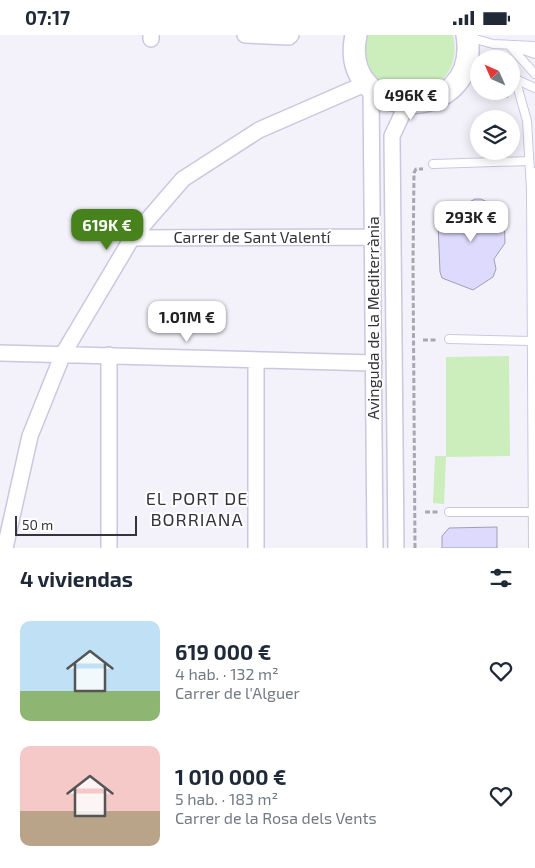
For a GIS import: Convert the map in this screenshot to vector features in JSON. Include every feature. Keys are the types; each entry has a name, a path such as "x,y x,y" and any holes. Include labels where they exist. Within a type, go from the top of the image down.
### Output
{"street":[{"path":"246,35 289,37 291,35"},
{"path":"352,37 356,63 369,85 388,99 407,104 423,102 439,96 470,74 467,36"},
{"path":"5,548 30,436 63,354 132,238 183,179 259,130 369,85"},
{"name":"Avinguda de la Mediterrània","path":"369,85 373,237 375,548"},
{"name":"Avinguda de la Mediterrània","path":"396,548 392,137 407,104"},
{"name":"Carrer de Sant Valentí","path":"132,238 373,237"},
{"path":"0,353 374,363"},
{"path":"109,355 109,548"},
{"path":"256,360 256,548"}],"lane":[{"path":"467,36 493,43 535,46"},
{"path":"509,45 535,54"},
{"path":"509,45 535,74"},
{"path":"520,81 535,88"},
{"path":"520,100 527,121 531,189 533,548"},
{"path":"527,121 535,116"},
{"path":"431,167 528,161"},
{"path":"531,189 535,172"},
{"path":"449,339 532,341"},
{"path":"449,512 533,512"}],"path":[{"path":"415,548 412,263 414,173 416,169 431,167"}],"green space":[{"path":"366,35 453,35 454,57 447,74 435,85 419,91 402,92 386,86 373,75 365,58"},
{"path":"509,356 510,456 446,457 444,504 433,503 435,456 446,456 446,357"}],"building":[{"path":"475,199 481,199 504,210 505,243 494,259 496,269 493,277 473,290 442,278 440,272 438,224 443,216"},
{"path":"497,527 497,548 442,548 442,536 449,528"}],"district":[{"name":"EL PORT DE BORRIANA","path":"197,510"}]}
